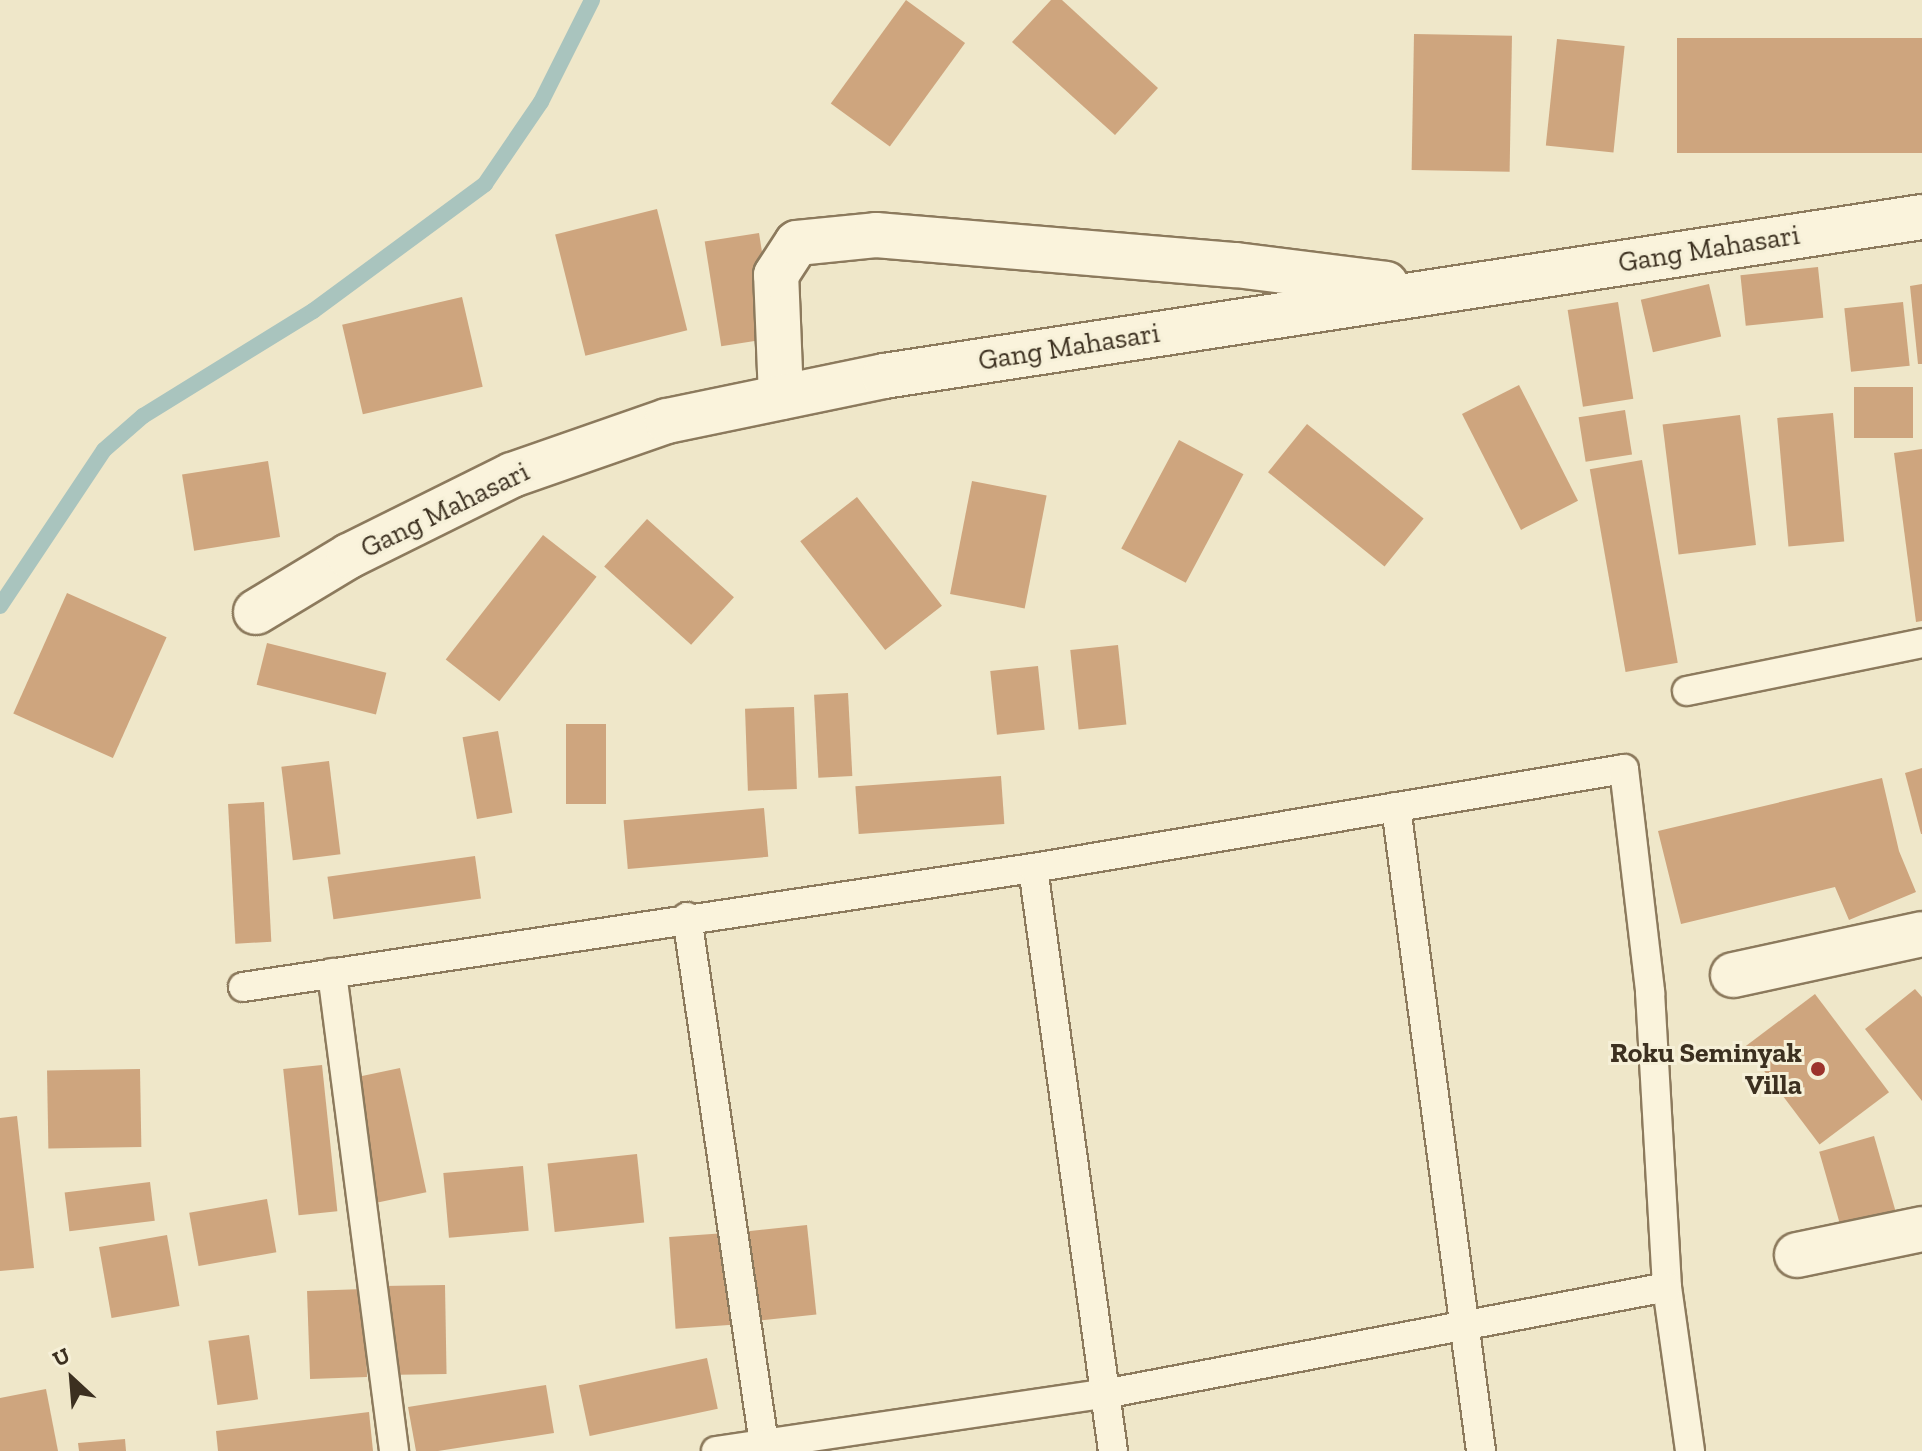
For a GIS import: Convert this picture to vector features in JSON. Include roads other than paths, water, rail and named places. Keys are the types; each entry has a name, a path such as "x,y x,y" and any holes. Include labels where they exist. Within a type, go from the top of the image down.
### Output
{"street":[{"name":"Gang Mahasari","path":"256,612 349,556 512,475 667,421 884,376 1922,217"},
{"path":"781,397 776,275 797,243 876,235 1236,265 1436,291"},
{"path":"1733,975 1922,934"},
{"path":"1797,1255 1922,1229"}],"lane":[{"path":"1687,691 1922,643"},
{"path":"243,987 687,917 1033,868 1624,769 1650,992 1667,1287 1690,1451"},
{"path":"1396,807 1481,1451"},
{"path":"1033,868 1113,1451"},
{"path":"687,917 764,1448"},
{"path":"332,973 394,1451"},
{"path":"716,1451 764,1448 1104,1394 1667,1287"}],"waterway":[{"path":"0,606 104,450 143,416 313,311 485,184 541,102 592,0"}],"place":[{"name":"Roku Seminyak Villa","path":"1818,1069"}]}
